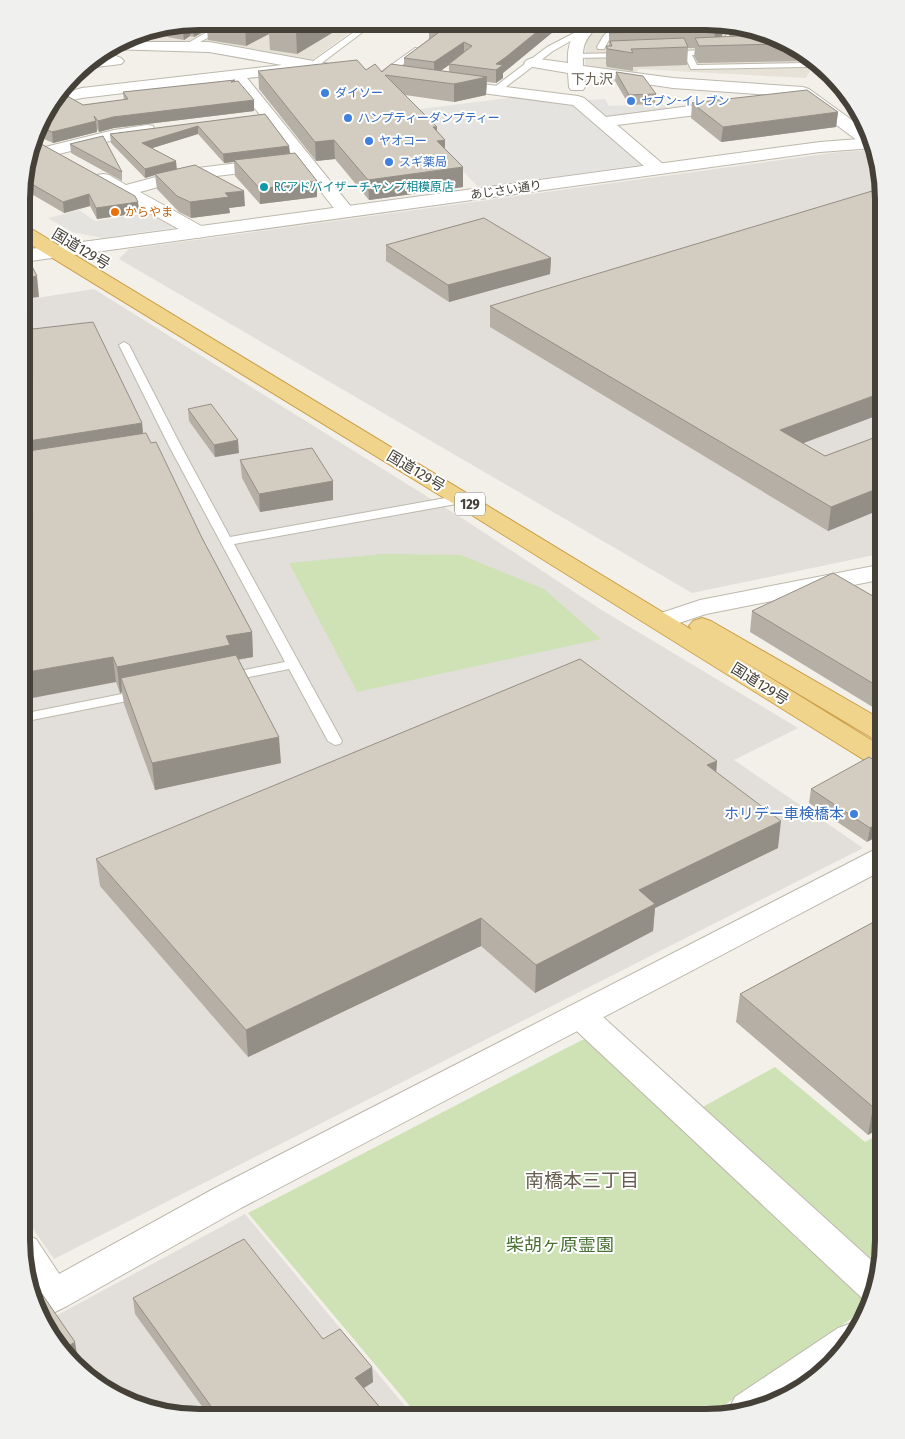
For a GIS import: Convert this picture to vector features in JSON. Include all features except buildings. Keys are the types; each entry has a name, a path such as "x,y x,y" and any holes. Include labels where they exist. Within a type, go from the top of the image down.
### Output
{"highway":[{"name":"国道129号","path":"30,219 81,248 671,617 875,754"},
{"name":"国道129号","path":"30,237 462,499 671,617 875,727"}],"street":[{"path":"578,101 576,43 579,34 583,30"},
{"path":"248,54 264,45"},
{"path":"118,51 209,47 312,66 408,79"},
{"path":"115,53 131,88"},
{"path":"532,63 576,63 673,83 798,91 807,93 862,135"},
{"path":"64,98 82,94 312,66"},
{"path":"236,75 346,212"},
{"path":"434,82 578,101 658,169"},
{"path":"603,122 833,94"},
{"path":"250,118 270,115"},
{"path":"836,116 853,117"},
{"path":"51,150 114,135 162,128"},
{"path":"39,144 76,164"},
{"name":"あじさい通り","path":"54,252 820,147 865,144"},
{"path":"124,191 182,175 306,160"},
{"path":"92,173 198,232"},
{"path":"30,255 54,252"},
{"path":"671,617 875,573"},
{"path":"831,582 860,598"},
{"path":"33,1274 44,1300 228,1198 875,863"},
{"path":"580,1015 869,1282"},
{"path":"765,1398 832,1352"}],"lane":[{"path":"185,47 216,30"},
{"path":"312,66 361,30"},
{"path":"601,47 607,37 616,30"},
{"path":"722,33 737,33"},
{"path":"718,50 731,33"},
{"path":"495,90 560,43 579,34"},
{"path":"607,37 626,36"},
{"path":"383,75 422,47"},
{"path":"659,54 727,50"},
{"path":"686,53 694,67 807,64"},
{"path":"576,63 632,55"},
{"path":"770,65 774,72 795,72"},
{"path":"124,345 170,447 228,541 335,741"},
{"path":"228,541 462,499"},
{"path":"217,680 294,664"},
{"path":"30,716 158,691"}],"shaded area":[{"path":"353,30 308,63 211,45 129,45 177,31"},
{"path":"594,30 728,31 771,43 812,68 806,78 639,69 633,76 585,69 586,41"},
{"path":"516,97 571,104 642,165 478,187 405,111"},
{"path":"605,99 609,106 662,104 673,111 606,118 586,100"},
{"path":"867,150 874,177 875,555 692,593 119,259 129,249 839,152"},
{"path":"79,210 95,221 153,212 179,227 102,238 72,232 48,218"},
{"path":"94,289 468,522 600,609 798,728 734,760 863,848 54,1259 30,1225 30,299"},
{"path":"245,1214 407,1409 199,1409 177,1408 155,1403 134,1396 96,1374 79,1360 50,1319"}],"green space":[{"path":"383,554 461,555 544,589 601,639 357,692 289,563"},
{"name":"柴胡ヶ原霊園","path":"582,1040 592,1040 865,1295 857,1315 719,1408 412,1409 248,1213"},
{"path":"775,1067 865,1142 875,1136 875,1251 873,1268 699,1109"}],"place":[{"name":"ダイソー","path":"325,93"},
{"name":"セブン-イレブン","path":"631,101"},
{"name":"ハンプティーダンプティー","path":"348,118"},
{"name":"ヤオコー","path":"369,141"},
{"name":"スギ薬局","path":"389,162"},
{"name":"RCアドバイザーチャンプ相模原店","path":"264,187"},
{"name":"からやま","path":"115,212"},
{"name":"ホリデー車検橋本","path":"854,814"}],"district":[{"name":"下九沢","path":"592,79"},
{"name":"南橋本三丁目","path":"582,1180"}]}
